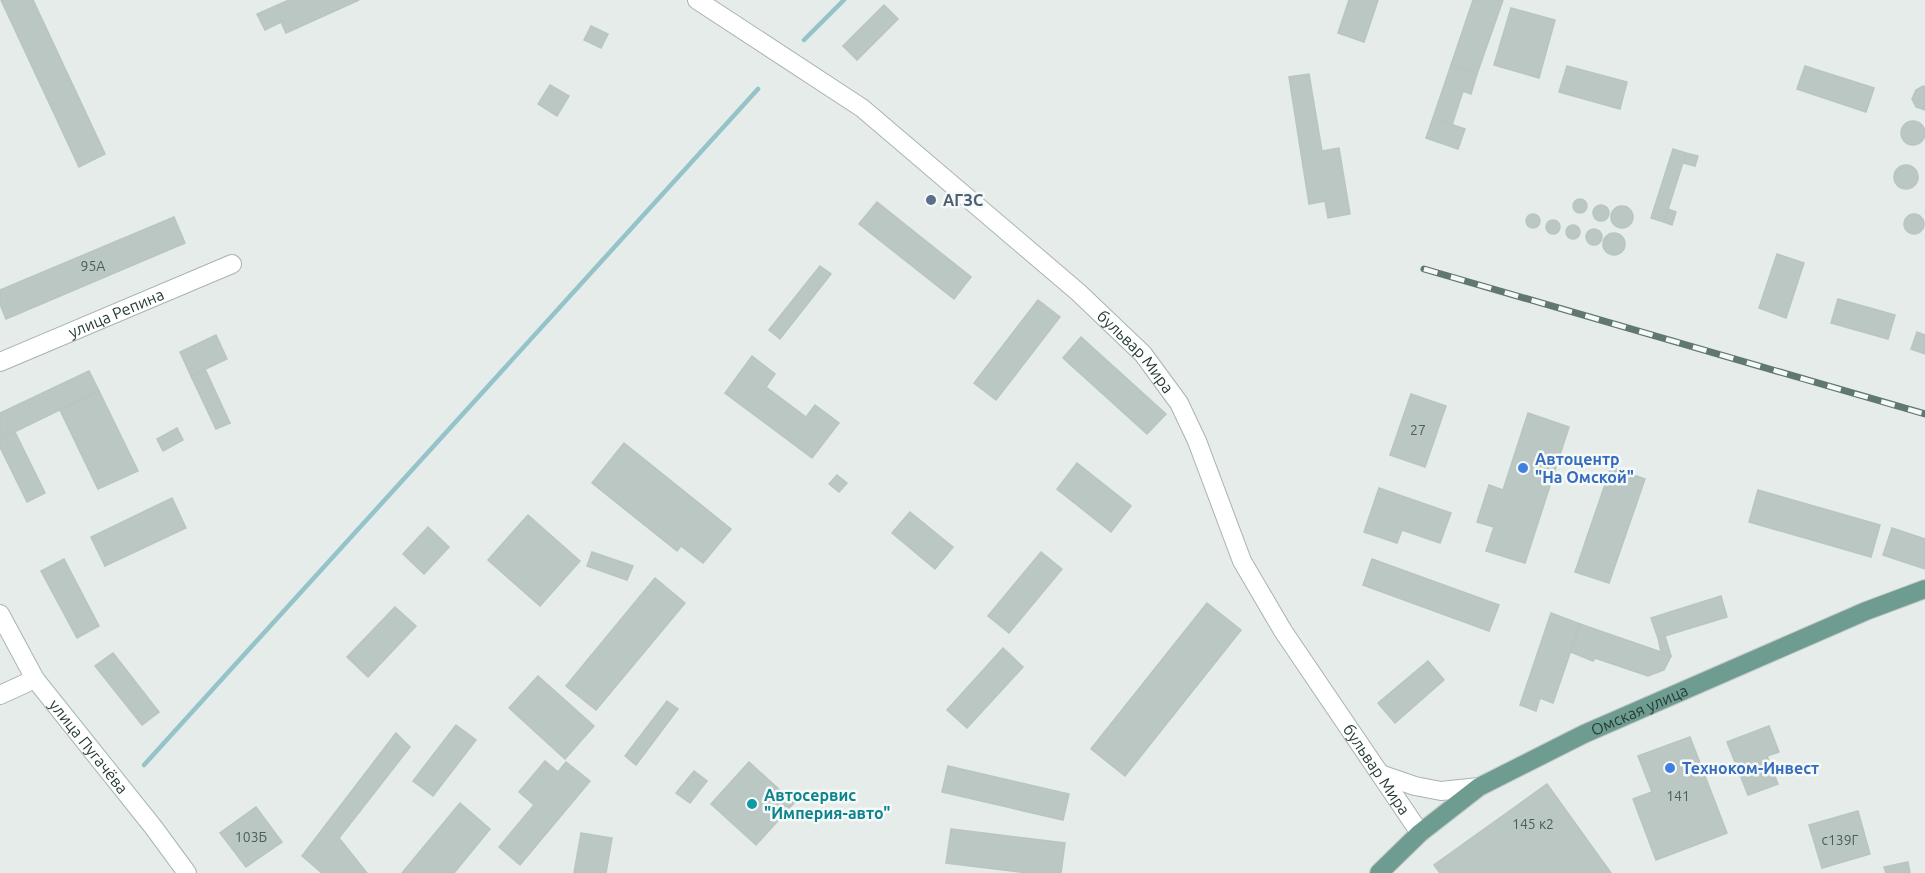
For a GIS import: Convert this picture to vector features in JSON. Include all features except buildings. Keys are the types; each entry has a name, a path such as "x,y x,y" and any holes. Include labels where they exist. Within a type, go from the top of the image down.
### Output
{"main road":[{"name":"Омская улица","path":"1380,873 1420,833 1479,787 1584,734 1870,610 1925,589"}],"street":[{"name":"бульвар Мира","path":"697,0 862,108 1078,292 1143,354 1179,403 1197,441 1242,561 1283,631 1420,833"},
{"name":"улица Репина","path":"0,362 232,264"},
{"name":"улица Пугачёва","path":"0,614 35,679 187,873"},
{"path":"0,695 35,679"},
{"path":"1380,774 1415,786 1441,791 1479,787"}],"waterway":[{"path":"804,40 844,0"},
{"path":"144,765 758,89"}],"railway":[{"path":"1424,269 1925,414"}],"place":[{"name":"АГЗС","path":"931,200"},
{"name":"Автоцентр \"На Омской\"","path":"1523,468"},
{"name":"Техноком-Инвест","path":"1670,768"},
{"name":"Автосервис \"Империя-авто\"","path":"752,804"}]}
